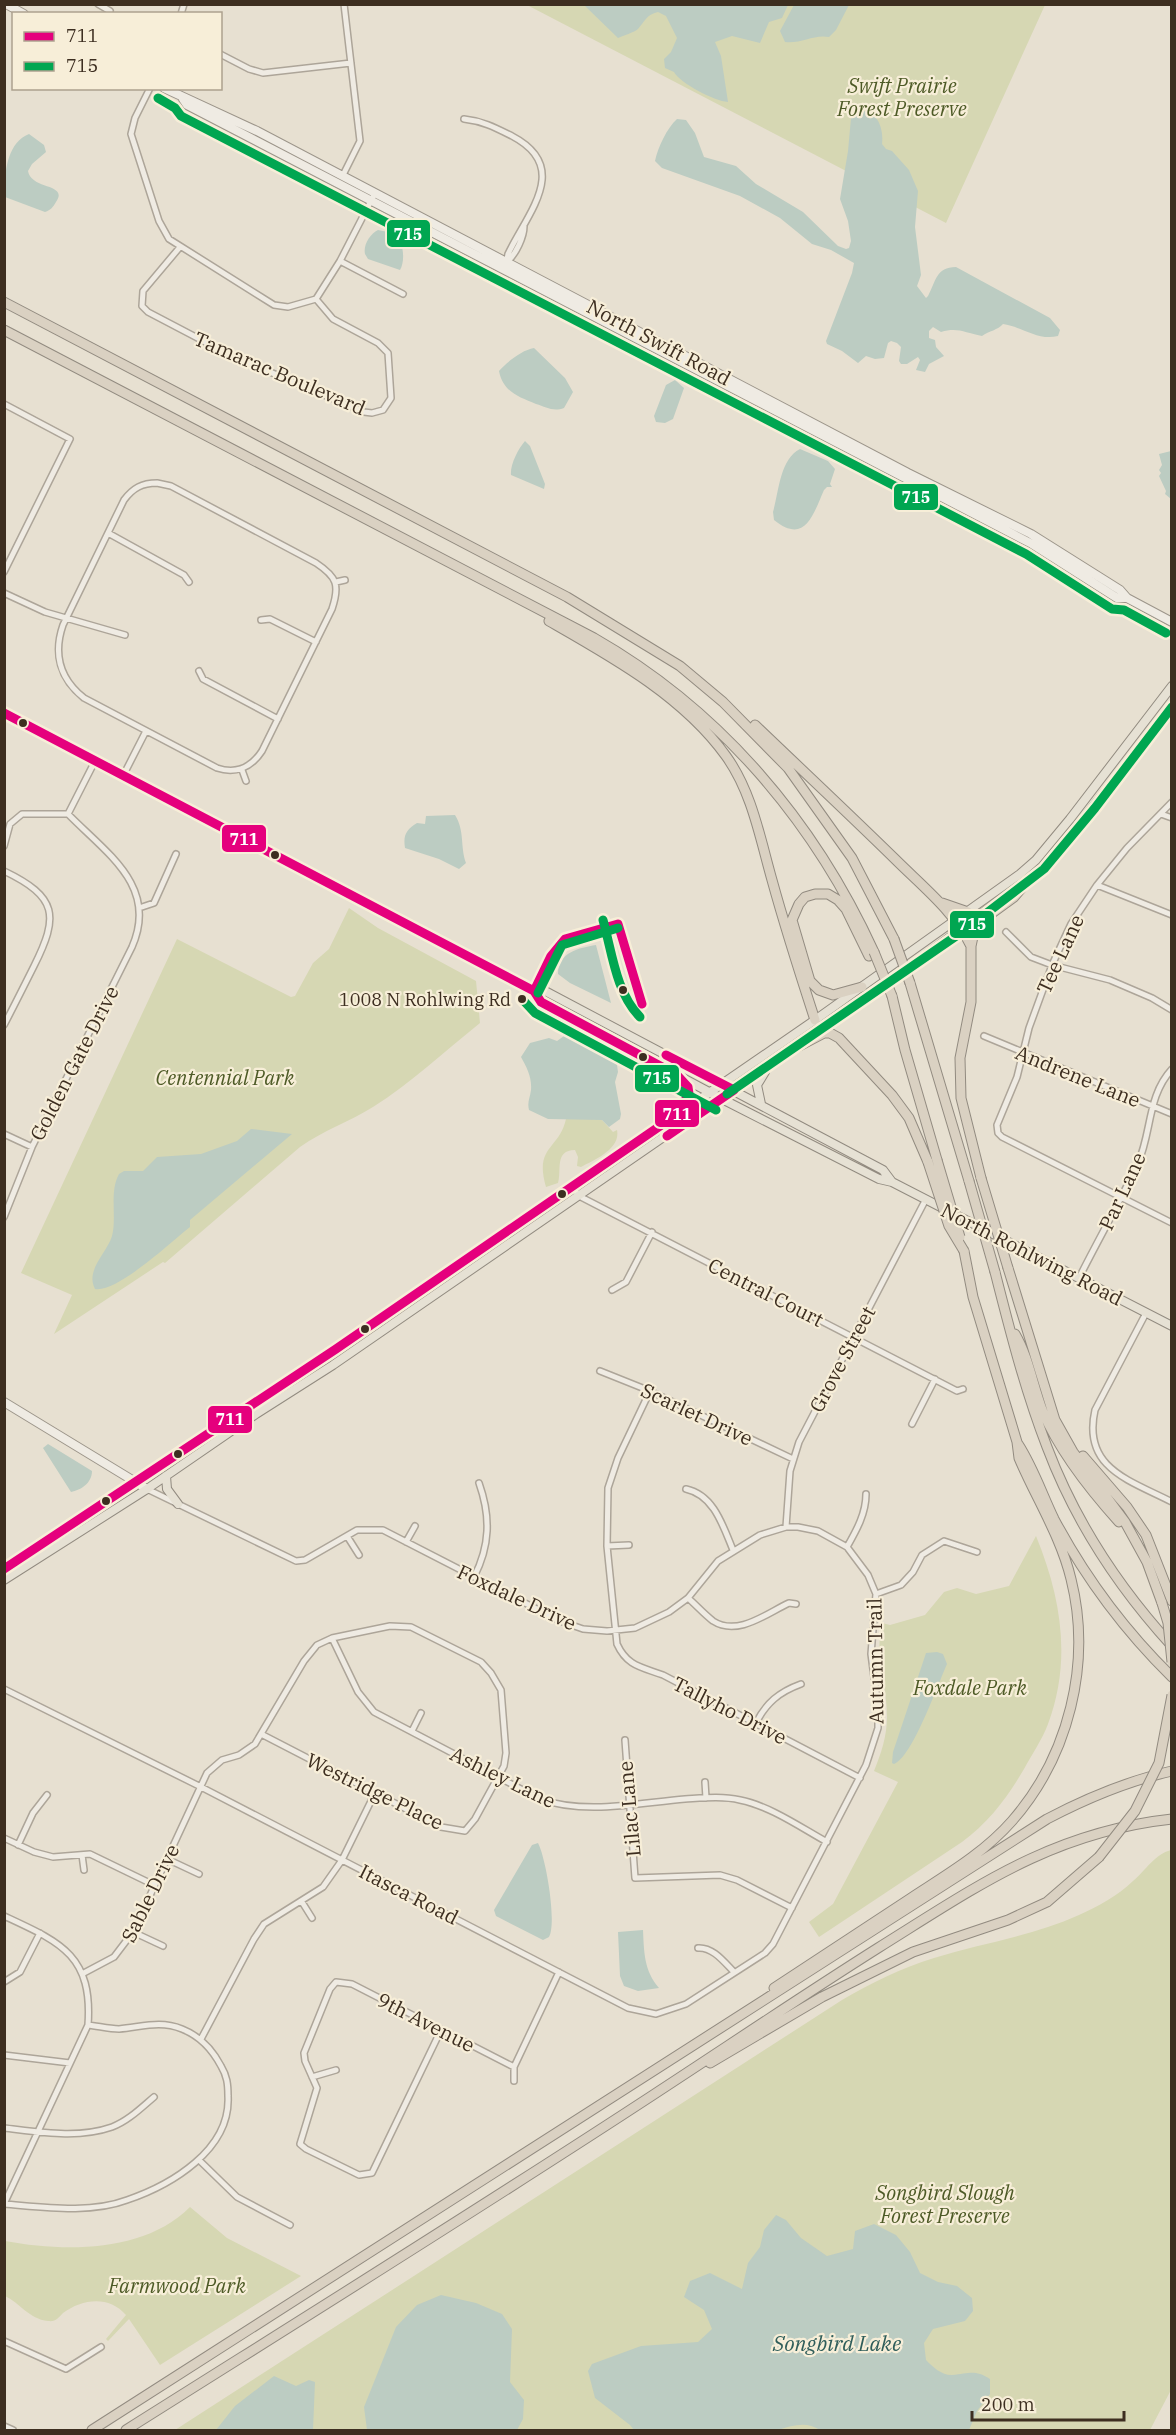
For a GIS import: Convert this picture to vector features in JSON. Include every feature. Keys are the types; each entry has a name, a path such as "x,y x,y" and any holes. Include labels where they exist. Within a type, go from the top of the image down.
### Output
{"highway":[{"path":"4,302 567,597 644,642 729,700 939,901 970,946"},
{"path":"4,332 610,647 643,668 702,715 754,765 783,800 852,905 872,954 898,1025 949,1226 964,1253 973,1297 1017,1442 1054,1518 1083,1568 1132,1635 1172,1677"},
{"path":"483,580 638,675 700,725 726,756 748,797 788,938 815,1020"},
{"path":"692,676 735,714 788,768 852,858 894,939 910,983 969,1181 1030,1400 1048,1449 1084,1526 1125,1592 1172,1647"},
{"path":"1026,883 1014,897 981,921 974,932 970,946 972,1002 960,1058 961,1098 981,1178 1055,1420 1073,1452 1114,1505 1167,1602"},
{"path":"862,987 832,995 814,986 807,975 792,920 799,904 806,897 815,894 828,894 838,900 846,909 872,954"},
{"path":"939,901 951,908 968,912"},
{"path":"786,1053 824,1033 830,1033 839,1038 892,1095 909,1118 932,1161"},
{"path":"1008,1323 1021,1344 1038,1400 1050,1427 1072,1462 1133,1537"},
{"path":"1032,1348 1064,1425 1082,1454 1127,1508 1146,1535 1167,1602 1172,1662"},
{"path":"92,2430 727,2023 771,1990 974,1855 1012,1821 1042,1779 1056,1753 1074,1694 1079,1647 1077,1612 1071,1579 1063,1554 1019,1458 1017,1442"},
{"path":"655,2094 822,1997 903,1957 1008,1920 1047,1902 1099,1857 1135,1811 1159,1763 1172,1695"},
{"path":"727,2023 757,2007 1047,1819 1083,1800 1117,1787 1172,1771"},
{"path":"126,2430 655,2094 755,2026 986,1880 1071,1841 1111,1830 1172,1819"}],"main road":[{"path":"4,1580 147,1489 256,1414 333,1365 722,1099 840,1015 958,926 968,912 1020,874 1047,848 1172,686"},
{"path":"4,1569 336,1349 862,987 1026,883 1053,858 1172,707"},
{"name":"North Rohlwing Road","path":"4,713 534,992 541,1002 708,1092 879,1179 892,1182 926,1199 1172,1326"},
{"name":"North Rohlwing Road","path":"534,992 545,991 761,1104 883,1170 892,1182"},
{"path":"815,1020 828,1020 840,1015"},
{"path":"761,1104 757,1085 771,1064"},
{"path":"676,1075 688,1087 689,1094 676,1115"},
{"path":"166,1476 167,1489 178,1504"}],"street":[{"path":"6,4 20,12"},
{"path":"98,4 109,12 113,4"},
{"path":"343,176 360,141 344,4"},
{"path":"222,55 249,69 263,73 351,63"},
{"path":"149,90 135,118 131,134 159,221 169,238 180,247 274,305 288,307 316,299 340,261 375,193"},
{"name":"North Swift Road","path":"167,90 183,99 257,130 908,473 1031,534 1120,590 1127,598 1172,622"},
{"name":"North Swift Road","path":"183,99 187,105 1021,539 1117,598 1127,598"},
{"path":"464,119 488,123 526,143 538,155 543,167 543,182 524,226 508,254 503,270"},
{"name":"Tamarac Boulevard","path":"180,247 143,291 142,306 148,312 230,355 364,412 372,413 383,410 391,398 388,353 378,343 336,322 316,299"},
{"path":"340,261 403,294"},
{"path":"4,404 70,439 4,572"},
{"path":"143,480 171,486 316,563 336,582 336,597 259,756 238,770 217,768 84,698 70,686 63,674 58,644 66,618 108,533 130,493 143,480"},
{"path":"108,533 184,575 189,582"},
{"path":"336,582 345,580"},
{"path":"4,593 32,607 125,635"},
{"path":"261,620 270,619 316,642"},
{"path":"199,671 202,679 278,719"},
{"path":"123,776 146,731"},
{"path":"68,814 96,761"},
{"path":"238,770 246,781"},
{"name":"Tee Lane","path":"1121,1196 998,1133 997,1125 1015,1084 1052,965 1071,924 1097,885 1127,848 1172,802"},
{"path":"4,846 10,824 22,814 68,814 130,878 139,908 154,903 176,854"},
{"path":"1161,814 1172,818"},
{"path":"4,870 35,888 49,912 50,929 48,938 4,1025"},
{"path":"1097,885 1172,915"},
{"name":"Golden Gate Drive","path":"4,1217 32,1147 132,947 139,927 139,908"},
{"path":"1006,932 1031,957 1052,965 1110,980 1152,998 1172,1010"},
{"name":"Andrene Lane","path":"984,1036 1172,1114"},
{"name":"Par Lane","path":"1079,1278 1141,1155 1151,1106 1162,1081 1172,1069"},
{"path":"4,1134 32,1147"},
{"path":"573,1187 579,1196"},
{"name":"Central Court","path":"579,1196 957,1391 963,1389"},
{"path":"1121,1196 1172,1223"},
{"name":"Grove Street","path":"786,1527 792,1459 806,1427 926,1199"},
{"path":"612,1290 626,1282 652,1232"},
{"path":"1146,1313 1095,1410 1092,1430 1096,1448 1105,1463 1120,1476 1172,1502"},
{"name":"Scarlet Drive","path":"600,1371 650,1391 792,1459"},
{"path":"912,1424 935,1379"},
{"name":"Tallyho Drive","path":"650,1391 609,1482 607,1546 615,1631 617,1644 623,1657 632,1664 663,1675 860,1778"},
{"path":"4,1402 133,1483 147,1489"},
{"path":"474,1577 483,1558 488,1530 487,1511 480,1483"},
{"name":"Foxdale Drive","path":"147,1489 296,1562 305,1560 357,1530 383,1530 566,1624 593,1630 615,1631 653,1622 688,1598 718,1561 760,1535 786,1527 818,1531 847,1547"},
{"path":"686,1489 695,1491 712,1506 733,1550"},
{"path":"847,1547 858,1527 866,1503 866,1494"},
{"path":"406,1542 415,1526"},
{"path":"347,1536 359,1555"},
{"path":"876,1594 901,1585 913,1572 922,1555 944,1541 977,1552"},
{"path":"607,1546 629,1545"},
{"name":"Autumn Trail","path":"792,1908 860,1778 873,1749 878,1728 878,1707 871,1654 876,1594 868,1575 847,1547"},
{"path":"688,1598 714,1622 728,1626 742,1626 789,1603 796,1604"},
{"path":"332,1638 390,1626 411,1627 485,1665 501,1690 506,1753 504,1766 498,1777"},
{"name":"Ashley Lane","path":"332,1638 358,1692 372,1710 498,1777 559,1806 629,1804 706,1798 739,1800 827,1842"},
{"name":"Sable Drive","path":"82,1974 114,1957 133,1932 207,1773 214,1765 248,1750 263,1735 304,1661 317,1646 332,1638"},
{"path":"756,1723 763,1709 776,1696 801,1684"},
{"name":"Itasca Road","path":"4,1689 201,1787 628,2008 656,2014 686,2004 765,1953 773,1944 792,1908"},
{"path":"412,1731 421,1713"},
{"name":"Westridge Place","path":"263,1735 441,1827 465,1831 476,1819 498,1777"},
{"name":"Lilac Lane","path":"625,1740 635,1878 720,1875 737,1880 792,1908"},
{"path":"705,1782 706,1798"},
{"path":"201,2040 264,1924 319,1891 342,1860 375,1793"},
{"path":"18,1845 33,1813 47,1795"},
{"path":"4,1838 53,1857 90,1854 154,1885"},
{"path":"82,1855 84,1869"},
{"path":"167,1859 200,1874"},
{"path":"302,1902 312,1918"},
{"path":"4,1916 53,1939 70,1954 82,1974 89,2004 88,2025 4,2204 74,2209 125,2201 147,2192 199,2160 222,2131 228,2108 227,2076 215,2056 201,2040 185,2030 160,2023 120,2029 88,2025"},
{"path":"133,1932 163,1946"},
{"path":"4,1982 20,1972 40,1933"},
{"path":"698,1948 702,1947 715,1953 734,1972"},
{"path":"514,2081 514,2067 559,1972"},
{"name":"9th Avenue","path":"312,2077 305,2061 305,2045 330,1989 336,1982 352,1984 514,2067"},
{"path":"336,2070 312,2077 317,2088 300,2144 306,2150 359,2175 372,2173 441,2030"},
{"path":"4,2055 70,2063"},
{"path":"4,2128 77,2134 112,2127 132,2116 154,2097"},
{"path":"199,2160 237,2197 290,2225"},
{"path":"4,2341 66,2369 100,2347"},
{"path":"4,2426 13,2430"}],"green space":[{"name":"Swift Prairie Forest Preserve","path":"527,5 1045,5 946,223"},
{"name":"Centennial Park","path":"349,908 378,928 476,981 480,1023 387,1098 300,1147 165,1263 163,1262 54,1334 72,1295 21,1273 177,939 291,997 295,996 313,963 329,949"},
{"path":"566,1119 602,1120 613,1132 617,1130 615,1143 605,1153 581,1167 577,1166 578,1157 575,1150 564,1153 560,1162 558,1183 546,1187 543,1174 545,1156 563,1129"},
{"name":"Foxdale Park","path":"1036,1536 1052,1582 1057,1605 1061,1652 1060,1676 1055,1700 1040,1741 1004,1800 972,1834 819,1937 809,1922 833,1904 898,1782 874,1771 887,1724 879,1649 882,1623 890,1625 925,1615 944,1592 957,1588 976,1594 1009,1586"},
{"name":"Songbird Slough Forest Preserve","path":"1171,1850 1172,2388 1150,2430 175,2430 842,2000 887,1976 922,1962 1044,1928 1079,1915 1114,1896 1155,1859"},
{"name":"Farmwood Park","path":"190,2207 227,2238 301,2276 160,2365 129,2319 108,2341 106,2339 126,2315 112,2304 87,2302 70,2308 55,2320 48,2321 35,2317 5,2296 5,2241 28,2245 78,2247 127,2241 171,2222"}],"water":[{"path":"584,5 788,5 782,18 769,22 760,43 732,36 715,42 721,56 728,102 698,91 674,72 665,68 664,59 671,52 677,38 666,16 658,12 654,13 638,29 618,38"},
{"path":"794,5 849,5 836,30 829,37 785,42 780,31"},
{"path":"858,111 870,113 878,121 882,132 882,144 886,149 892,151 909,170 918,191 915,227 921,275 917,286 926,298 940,272 956,267 1050,318 1060,330 1058,336 1044,337 1003,324 982,336 957,330 941,332 933,327 929,331 929,338 935,340 936,347 944,356 929,364 925,372 916,370 920,360 918,357 907,364 901,364 899,361 901,347 891,341 888,343 884,358 875,359 866,356 858,363 842,351 827,344 826,341 854,263 831,250 812,244 780,218 740,196 662,168 655,161 670,127 677,119 686,120 695,133 704,157 736,166 756,184 803,212 838,246 846,249 849,248 851,241 848,221 840,199 851,118"},
{"path":"29,134 44,145 46,152 32,164 28,171 35,181 54,189 59,196 53,207 45,212 5,197 6,170 11,152 21,138"},
{"path":"378,230 393,234 399,240 403,253 400,270 368,259 365,254 368,240"},
{"path":"534,348 565,378 573,392 564,408 550,409 524,399 508,389 501,378 499,371 506,364"},
{"path":"675,380 684,388 673,419 665,423 656,422 654,416 666,385"},
{"path":"525,441 530,446 545,484 544,489 511,475 515,457"},
{"path":"800,449 828,461 835,469 830,484 832,487 824,490 812,517 801,528 793,529 774,520 773,512 784,468 793,454"},
{"path":"1172,451 1171,499 1165,494 1166,491 1159,476 1162,465 1159,454"},
{"path":"455,815 460,827 466,863 459,869 439,859 405,848 404,840 408,831 417,823 425,824 426,816"},
{"path":"596,945 611,1003 570,983 558,974 562,961 571,952"},
{"path":"564,1036 583,1046 599,1043 616,1058 618,1072 615,1082 621,1114 620,1119 609,1127 602,1120 548,1119 529,1110 531,1081 521,1057 530,1043 549,1038 557,1041"},
{"path":"251,1129 292,1134 190,1220 190,1227 144,1265 116,1283 95,1289 93,1275 95,1268 112,1236 114,1189 119,1174 124,1171 143,1171 157,1157 201,1154 237,1141"},
{"path":"48,1444 92,1471 85,1485 71,1492 43,1448"},
{"path":"926,1653 943,1654 947,1664 909,1749 894,1764 892,1763 893,1752"},
{"path":"538,1843 547,1876 552,1919 549,1937 543,1940 496,1916 494,1910 532,1845"},
{"path":"643,1930 648,1968 659,1988 638,1991 624,1986 620,1976 618,1932"},
{"name":"Songbird Lake","path":"776,2215 786,2220 801,2238 827,2256 853,2249 855,2231 874,2224 896,2235 910,2252 920,2273 938,2282 957,2286 972,2298 973,2311 965,2321 933,2329 924,2343 926,2360 941,2372 948,2375 975,2373 990,2379 990,2394 977,2411 969,2430 820,2430 805,2425 794,2425 778,2430 634,2430 595,2398 588,2371 592,2364 641,2346 698,2342 712,2329 704,2310 684,2297 690,2281 710,2273 742,2289 748,2263 760,2247 764,2230"},
{"path":"441,2295 476,2303 502,2314 512,2329 510,2382 524,2400 523,2419 517,2430 367,2430 364,2407 396,2327 417,2305"},
{"path":"274,2376 296,2386 309,2380 315,2382 313,2430 216,2430 235,2406"}],"transit line":[{"name":"715","path":"158,98 175,108 181,116 1026,554 1112,609 1124,610 1166,633"},
{"name":"715","path":"727,1094 962,932 1044,869 1095,808 1172,707"},
{"name":"711","path":"4,713 534,991 541,1002 677,1075 688,1087 689,1094 676,1115 336,1349 4,1569"},
{"name":"715","path":"603,920 620,984 625,996 640,1017"},
{"name":"711","path":"534,991 551,956 565,939 618,924 642,1004"},
{"name":"715","path":"538,993 562,945 618,928"},
{"name":"715","path":"522,999 535,1013 716,1110"},
{"name":"711","path":"666,1055 734,1090"},
{"name":"711","path":"667,1136 734,1090"}],"place":[{"name":"1008 N Rohlwing Rd","path":"522,999"}]}
